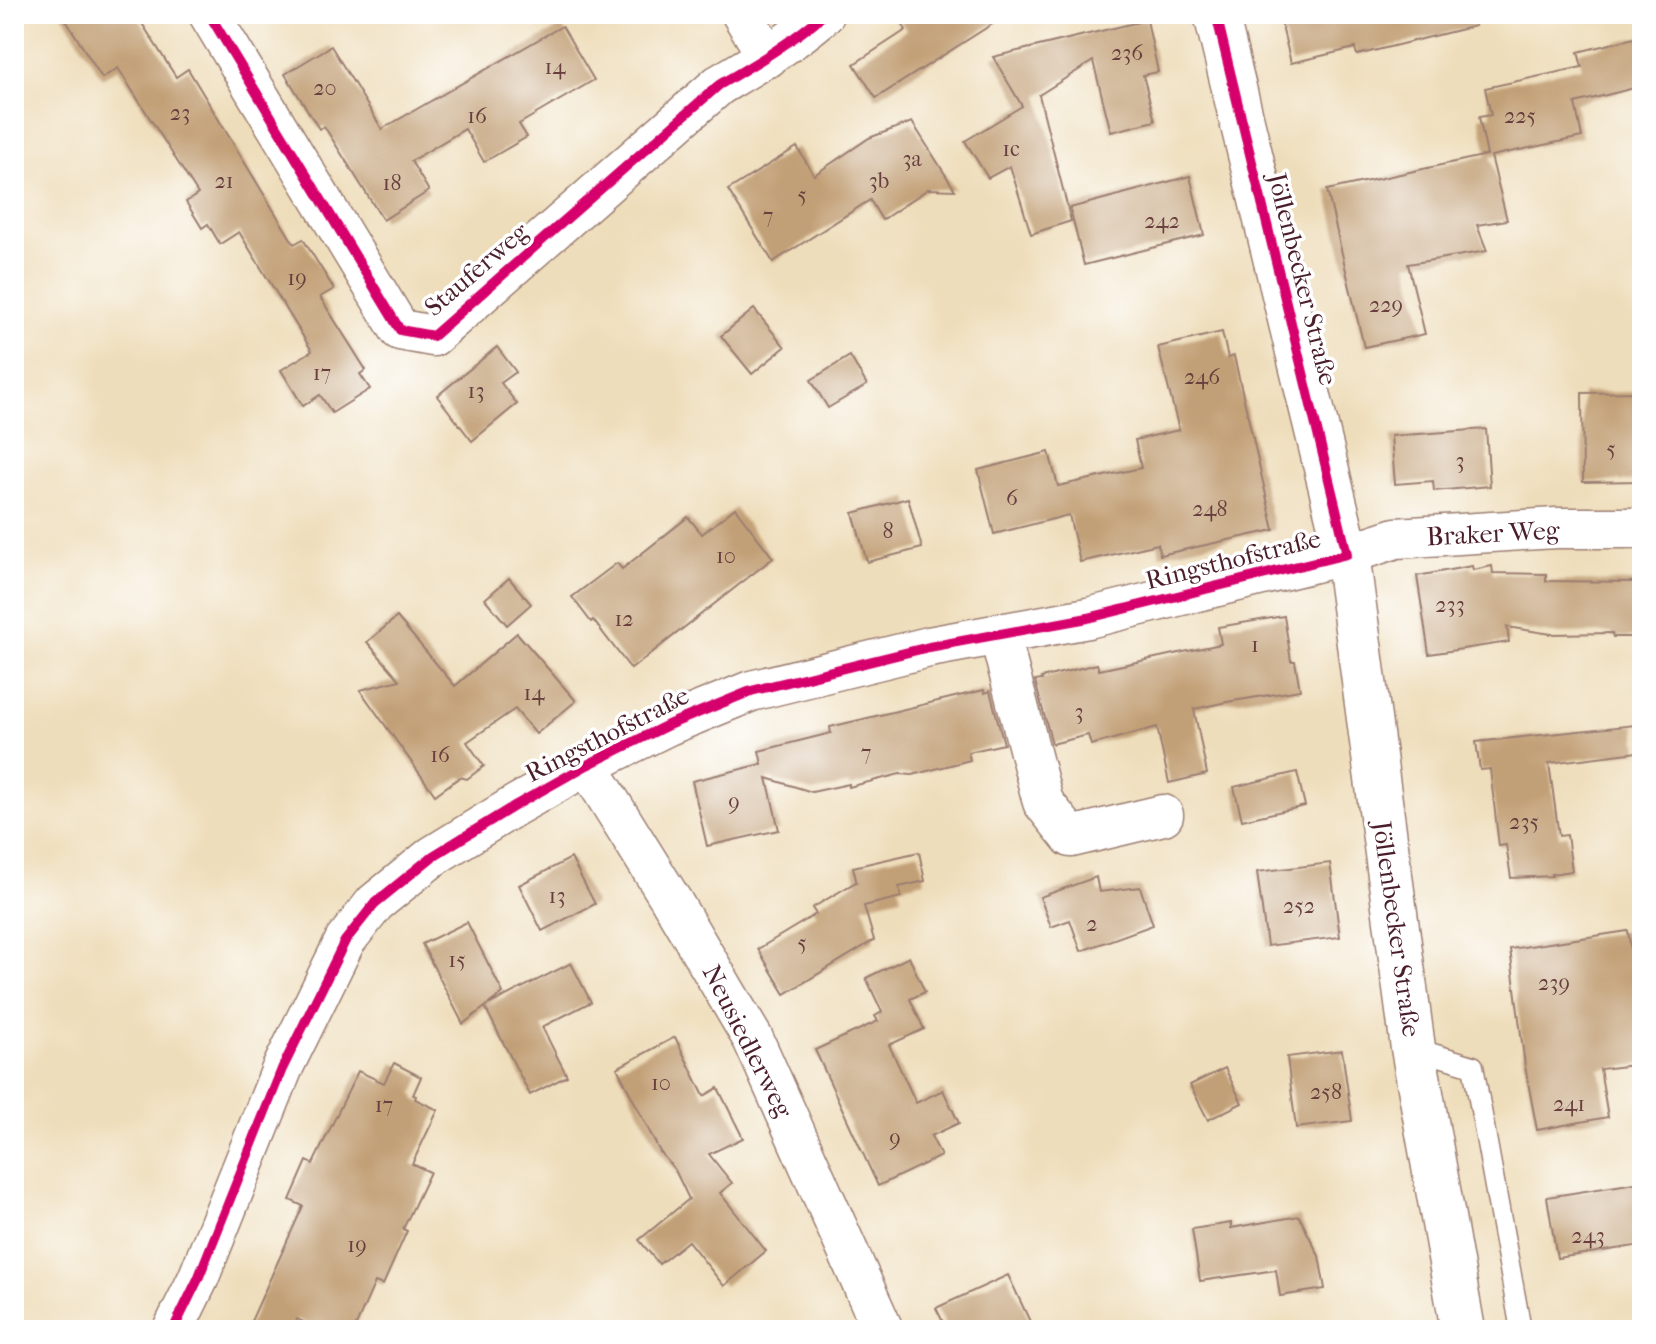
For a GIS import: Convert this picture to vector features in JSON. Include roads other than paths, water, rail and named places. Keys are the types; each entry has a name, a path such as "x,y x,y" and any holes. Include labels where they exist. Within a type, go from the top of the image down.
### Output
{"main road":[{"name":"Jöllenbecker Straße","path":"1216,14 1347,554 1413,1048 1463,1330"}],"street":[{"name":"Stauferweg","path":"209,14 400,330 433,336 719,85 768,57 824,14"},
{"path":"742,14 768,57"},
{"name":"Braker Weg","path":"1347,554 1396,538 1556,528 1642,528"},
{"name":"Ringsthofstraße","path":"173,1330 198,1279 282,1069 345,941 375,903 433,856 587,765 668,725 751,691 929,647 1088,618 1347,554"},
{"path":"999,633 1043,802 1071,837 1163,815"},
{"name":"Neusiedlerweg","path":"587,765 753,1039 883,1330"}],"lane":[{"path":"1413,1048 1473,1066 1521,1330"}]}
